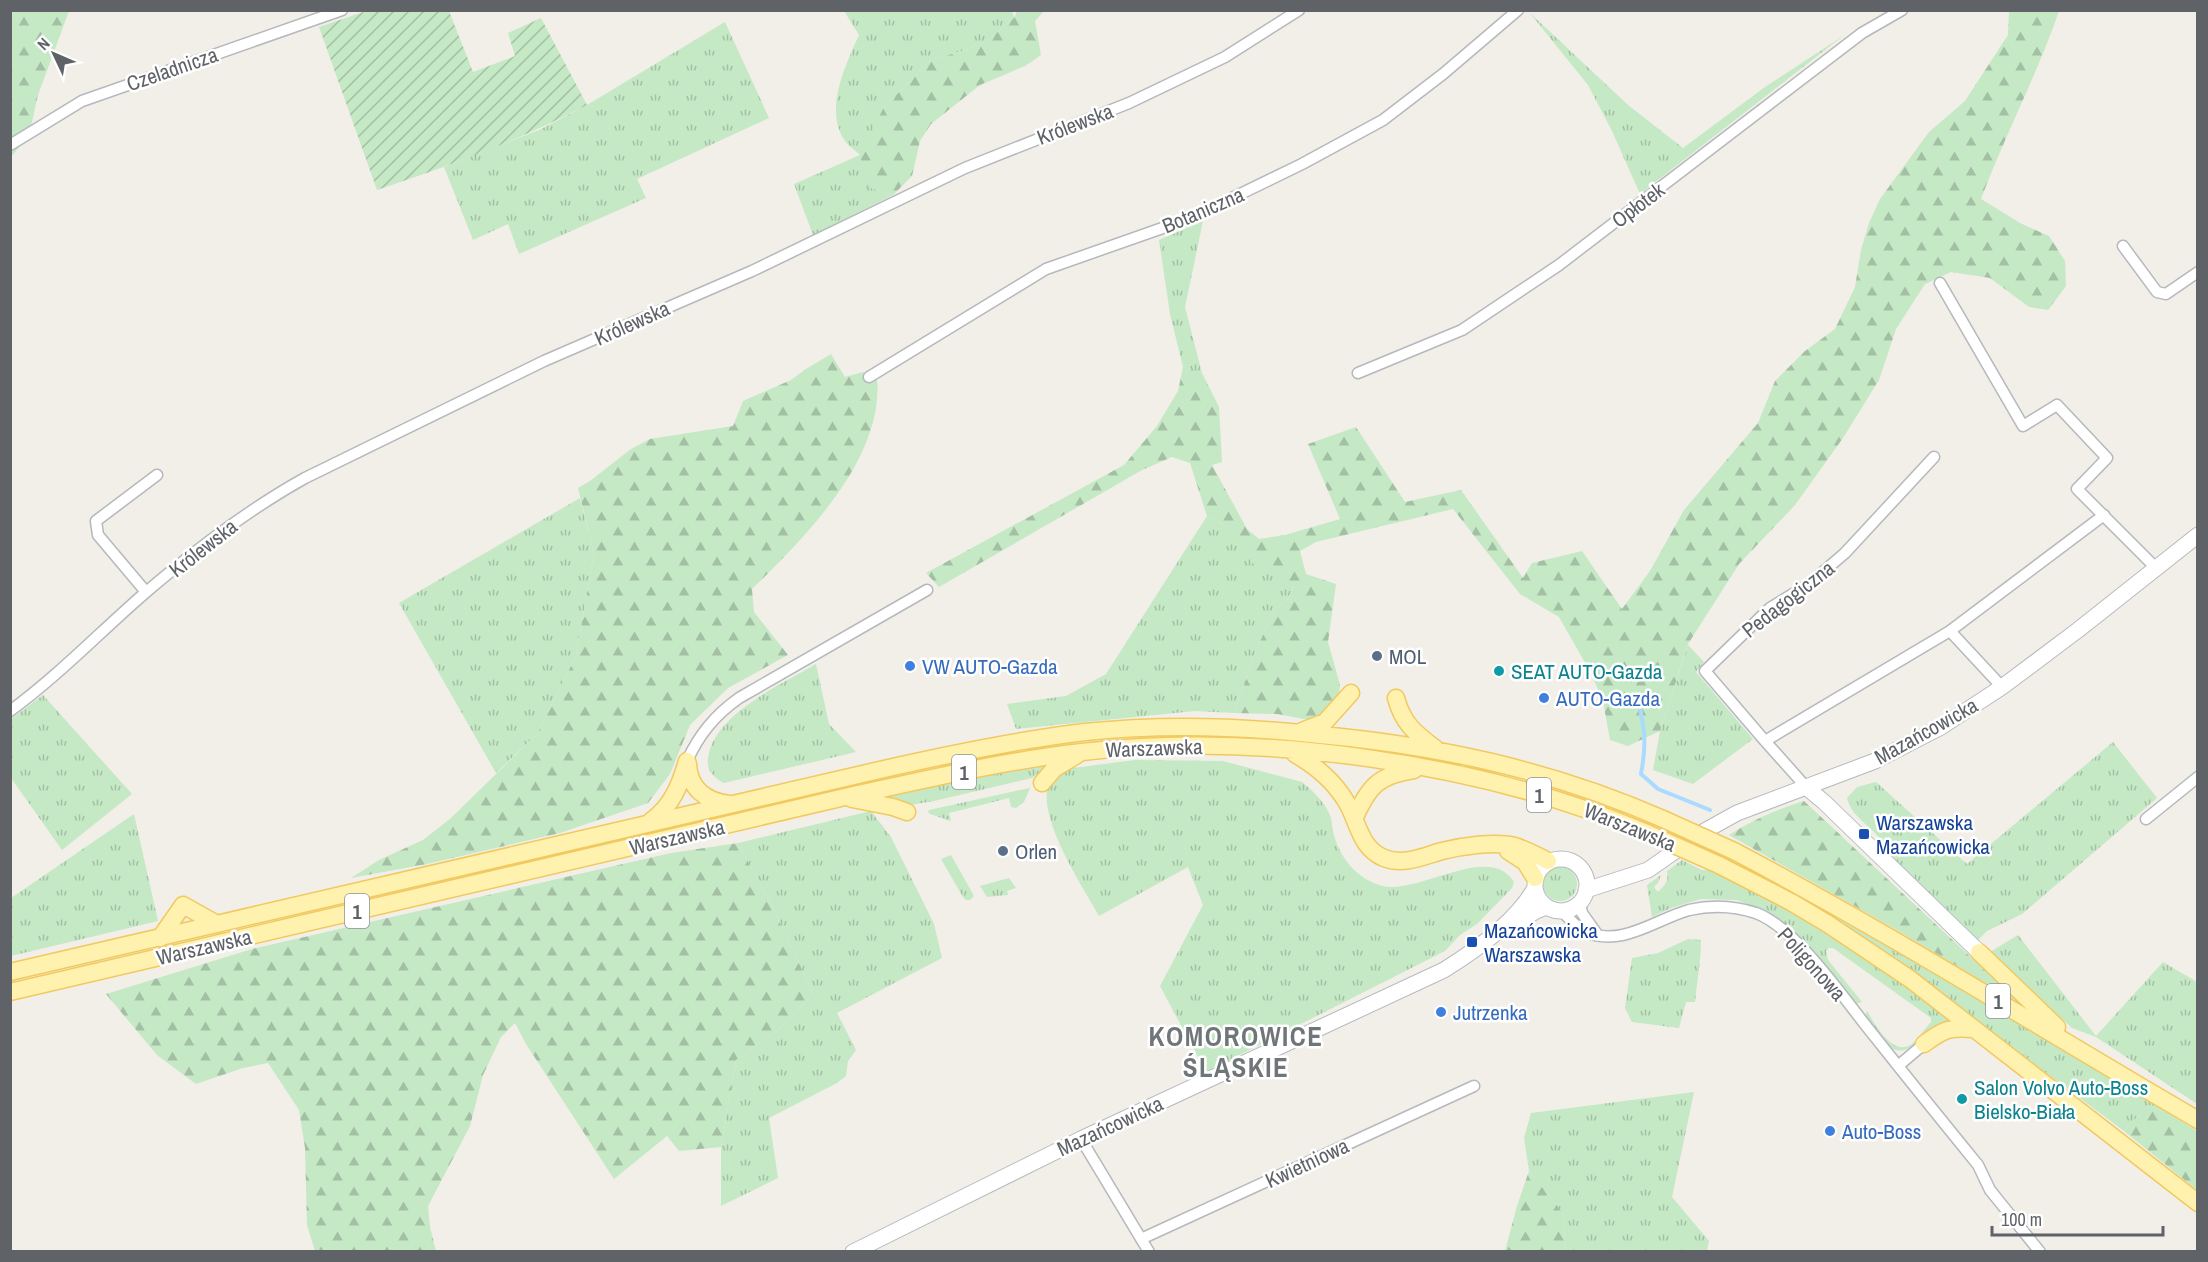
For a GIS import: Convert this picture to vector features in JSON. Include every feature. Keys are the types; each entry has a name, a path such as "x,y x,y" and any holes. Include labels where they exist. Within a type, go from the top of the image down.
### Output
{"main road":[{"path":"1298,732 1325,722 1351,693"},
{"path":"1396,698 1400,712 1412,730 1436,750"},
{"name":"Warszawska","path":"10,972 999,744 1087,732 1202,727 1298,732 1368,739 1502,764 1579,785 1663,819 1734,851 1865,921 2198,1120"},
{"name":"Warszawska","path":"10,992 845,797 985,767 1083,751 1189,746 1289,750 1427,768 1541,795 1584,808 1719,865 1791,902 1868,949 1975,1029 2198,1203"},
{"path":"1289,750 1313,765 1332,782 1355,817 1363,840 1369,849 1388,860 1412,860 1473,845 1496,845 1517,847 1548,861"},
{"path":"1042,783 1054,769 1083,751"},
{"path":"687,761 691,781 701,794 719,803 739,803"},
{"path":"645,825 660,814 672,800 687,761"},
{"path":"1355,817 1368,791 1377,782 1395,773 1427,768"},
{"path":"845,797 907,812"},
{"path":"1496,845 1521,858 1535,883"},
{"path":"160,938 183,904 217,924"},
{"path":"1979,952 2078,1049"},
{"path":"1924,1044 1943,1030 1956,1027 1975,1029"}],"street":[{"name":"Czeladnicza","path":"10,145 82,100 342,10"},
{"name":"Królewska","path":"10,711 46,685 146,592 274,495 544,361 753,271 965,168 1129,103 1225,57 1299,10"},
{"name":"Botaniczna","path":"869,377 1046,269 1191,218 1302,165 1383,120 1443,74 1518,10"},
{"name":"Opłotek","path":"1358,373 1462,330 1559,266 1862,33 1902,10"},
{"path":"2123,246 2157,292 2166,294 2198,272"},
{"path":"1940,283 2023,426 2057,405 2107,458 2077,489 2156,568"},
{"name":"Pedagogiczna","path":"1806,787 1705,671 1770,608 1809,584 1845,553 1934,457"},
{"path":"146,592 98,535 96,521 157,475"},
{"path":"1765,741 1950,631 2104,515"},
{"name":"Mazańcowicka","path":"1583,896 1657,865 1701,833 1737,813 1868,764 1941,727 2001,687 2198,535"},
{"path":"687,761 697,741 723,709 927,590"},
{"path":"1950,631 2001,687"},
{"path":"2146,819 2198,777"},
{"path":"1806,787 1979,952"},
{"path":"1583,896 1572,909 1554,909 1537,896 1535,883 1538,871 1548,861 1556,859 1573,861 1584,873 1583,896 1582,913 1597,934"},
{"name":"Mazańcowicka","path":"1584,873 1627,877"},
{"name":"Mazańcowicka","path":"1494,935 1525,903 1535,883"},
{"name":"Poligonowa","path":"1554,909 1582,930 1613,936 1645,929 1678,914 1719,906 1738,908 1758,914 1778,925 1811,959 1978,1165 1990,1190 2040,1251"},
{"name":"Mazańcowicka","path":"854,1251 1081,1139 1425,979 1454,964 1494,935 1536,910 1554,909"},
{"path":"1898,1066 1924,1044"},
{"name":"Kwietniowa","path":"1141,1239 1474,1086"},
{"path":"1081,1139 1149,1251"}],"green space":[{"path":"11,11 69,11 38,95 29,135 11,157"},
{"path":"366,11 449,11 473,72 515,56 508,33 541,18 587,105 484,152 377,190 319,27"},
{"path":"844,11 1012,11 1014,18 987,41 931,60 884,107 868,187 893,195 813,235 794,184 860,155 843,138 836,113 843,72 859,35"},
{"path":"1017,11 1044,11 1035,21 1041,55 1025,66 980,85 931,124 920,141 912,176 893,195 868,187 860,155 884,107 931,60 987,41 1014,18"},
{"path":"2009,11 2059,11 1981,199 2020,223 2049,236 2065,261 2066,286 2048,310 2029,307 1990,278 1951,272 1925,284 1896,329 1879,380 1843,438 1795,505 1739,564 1688,644 1660,731 1628,746 1610,740 1603,701 1591,673 1559,617 1520,594 1453,509 1316,542 1300,551 1306,574 1336,584 1328,642 1340,685 1338,703 1315,721 1277,714 1234,713 1274,609 1288,599 1293,587 1251,562 1235,531 1207,516 1190,463 1172,457 1142,470 939,587 926,573 1124,465 1157,426 1178,391 1183,367 1202,373 1219,407 1222,462 1212,465 1247,529 1259,539 1285,535 1340,519 1308,444 1356,427 1405,502 1461,490 1523,578 1532,563 1582,551 1622,609 1650,571 1684,510 1758,423 1775,381 1805,351 1835,329 1855,287 1861,250 1869,223 1880,199 1929,132 1965,101 2008,35"},
{"path":"1529,12 1628,105 1683,148 1765,87 1843,36 1640,194 1612,131 1588,85"},
{"path":"725,22 769,118 637,179 646,198 519,254 508,224 473,240 444,167 539,130 587,105"},
{"path":"1203,221 1185,307 1202,373 1183,367 1170,314 1159,240"},
{"path":"831,354 845,377 863,372 877,379 876,409 868,438 837,494 795,546 752,589 754,612 788,655 728,688 690,725 670,774 648,803 560,833 427,864 351,878 379,860 423,840 451,818 537,734 576,656 594,553 578,488 631,449 650,439 733,426 743,401 791,380"},
{"path":"580,498 594,553 576,656 537,734 496,773 399,603"},
{"path":"1207,516 1235,531 1252,562 1293,586 1288,599 1274,609 1234,713 1195,711 1016,729 1007,704 1066,696 1106,674"},
{"path":"1688,645 1704,662 1696,672 1753,739 1693,784 1653,770 1660,731"},
{"path":"816,664 829,724 856,752 724,783 716,777 710,771 708,758 715,738 725,725 738,712 770,690"},
{"path":"43,695 132,794 62,850 11,778 11,719"},
{"path":"2113,742 2157,798 2022,914 1987,931 1978,940 1887,855 1880,838 1855,813 1847,798 1857,787 1876,782 1967,864"},
{"path":"1135,760 1223,761 1302,782 1326,807 1339,849 1350,866 1365,878 1383,886 1398,887 1415,884 1453,872 1488,867 1503,871 1514,882 1512,888 1477,924 1460,935 1445,951 1206,1072 1160,986 1203,905 1188,867 1099,916 1065,855 1047,804 1047,790 1058,770"},
{"path":"1054,761 1032,778 934,801 910,805 880,796"},
{"path":"1030,788 1024,802 1016,808 1011,807 1009,798 949,813 951,821 928,812 929,810"},
{"path":"1804,801 2021,1004 1897,930 1729,835 1765,815"},
{"path":"871,811 891,837 934,924 942,958 837,1013 856,1050 848,1061 846,1076 837,1083 769,1118 778,1178 721,1206 721,1147 736,1060 777,1031 813,993 771,904 738,843"},
{"path":"134,814 158,921 11,956 11,898"},
{"path":"738,843 771,904 813,993 777,1031 736,1060 721,1147 679,1151 667,1136 614,1179 526,1044 515,1023 501,1037 483,1075 470,1126 428,1206 436,1251 315,1251 307,1225 305,1148 299,1110 268,1063 243,1068 196,1084 157,1055 106,994 252,949 671,853"},
{"path":"1726,854 1835,912 2166,1112 2148,1105 2124,1131 1985,1027 1722,858"},
{"path":"951,855 974,896 970,900 963,897 941,859"},
{"path":"1682,860 1762,894 1870,958 1952,1021 1936,1028 1906,1050 1898,1050 1890,1047 1880,1037 1865,1017 1867,1011 1891,1043 1905,1047 1917,1039 1931,1022 1931,1018 1833,948 1826,951 1828,960 1862,1002 1855,1004 1792,929 1757,908 1737,900 1701,899 1671,908 1652,917 1647,885 1661,875 1654,887 1658,892 1666,883 1667,871"},
{"path":"1560,867 1572,872 1577,884 1572,896 1560,901 1548,896 1543,884 1548,872"},
{"path":"1009,878 1016,888 1007,891 1008,895 987,897 980,886"},
{"path":"2018,935 2096,1036 2163,962 2197,982 2197,1104 2096,1037 2072,1028 1990,952"},
{"path":"1688,939 1701,940 1700,963 1695,1002 1686,1002 1679,1028 1632,1022 1625,1008 1632,958 1658,953"},
{"path":"1694,1092 1672,1197 1709,1241 1707,1251 1566,1251 1563,1213 1529,1171 1524,1138 1531,1113"},
{"path":"2148,1105 2166,1112 2197,1131 2197,1190 2124,1131"},
{"path":"1529,1171 1563,1213 1566,1251 1505,1251"}],"waterway":[{"path":"1640,695 1644,731 1641,774 1658,789 1710,810"}],"place":[{"name":"MOL","path":"1377,656"},
{"name":"VW AUTO-Gazda","path":"910,666"},
{"name":"SEAT AUTO-Gazda","path":"1499,671"},
{"name":"AUTO-Gazda","path":"1544,698"},
{"name":"Warszawska Mazańcowicka","path":"1864,834"},
{"name":"Orlen","path":"1003,851"},
{"name":"Mazańcowicka Warszawska","path":"1472,942"},
{"name":"Jutrzenka","path":"1441,1012"},
{"name":"Salon Volvo Auto-Boss Bielsko-Biała","path":"1962,1099"},
{"name":"Auto-Boss","path":"1830,1131"}],"district":[{"name":"KOMOROWICE ŚLĄSKIE","path":"1236,1052"}]}
